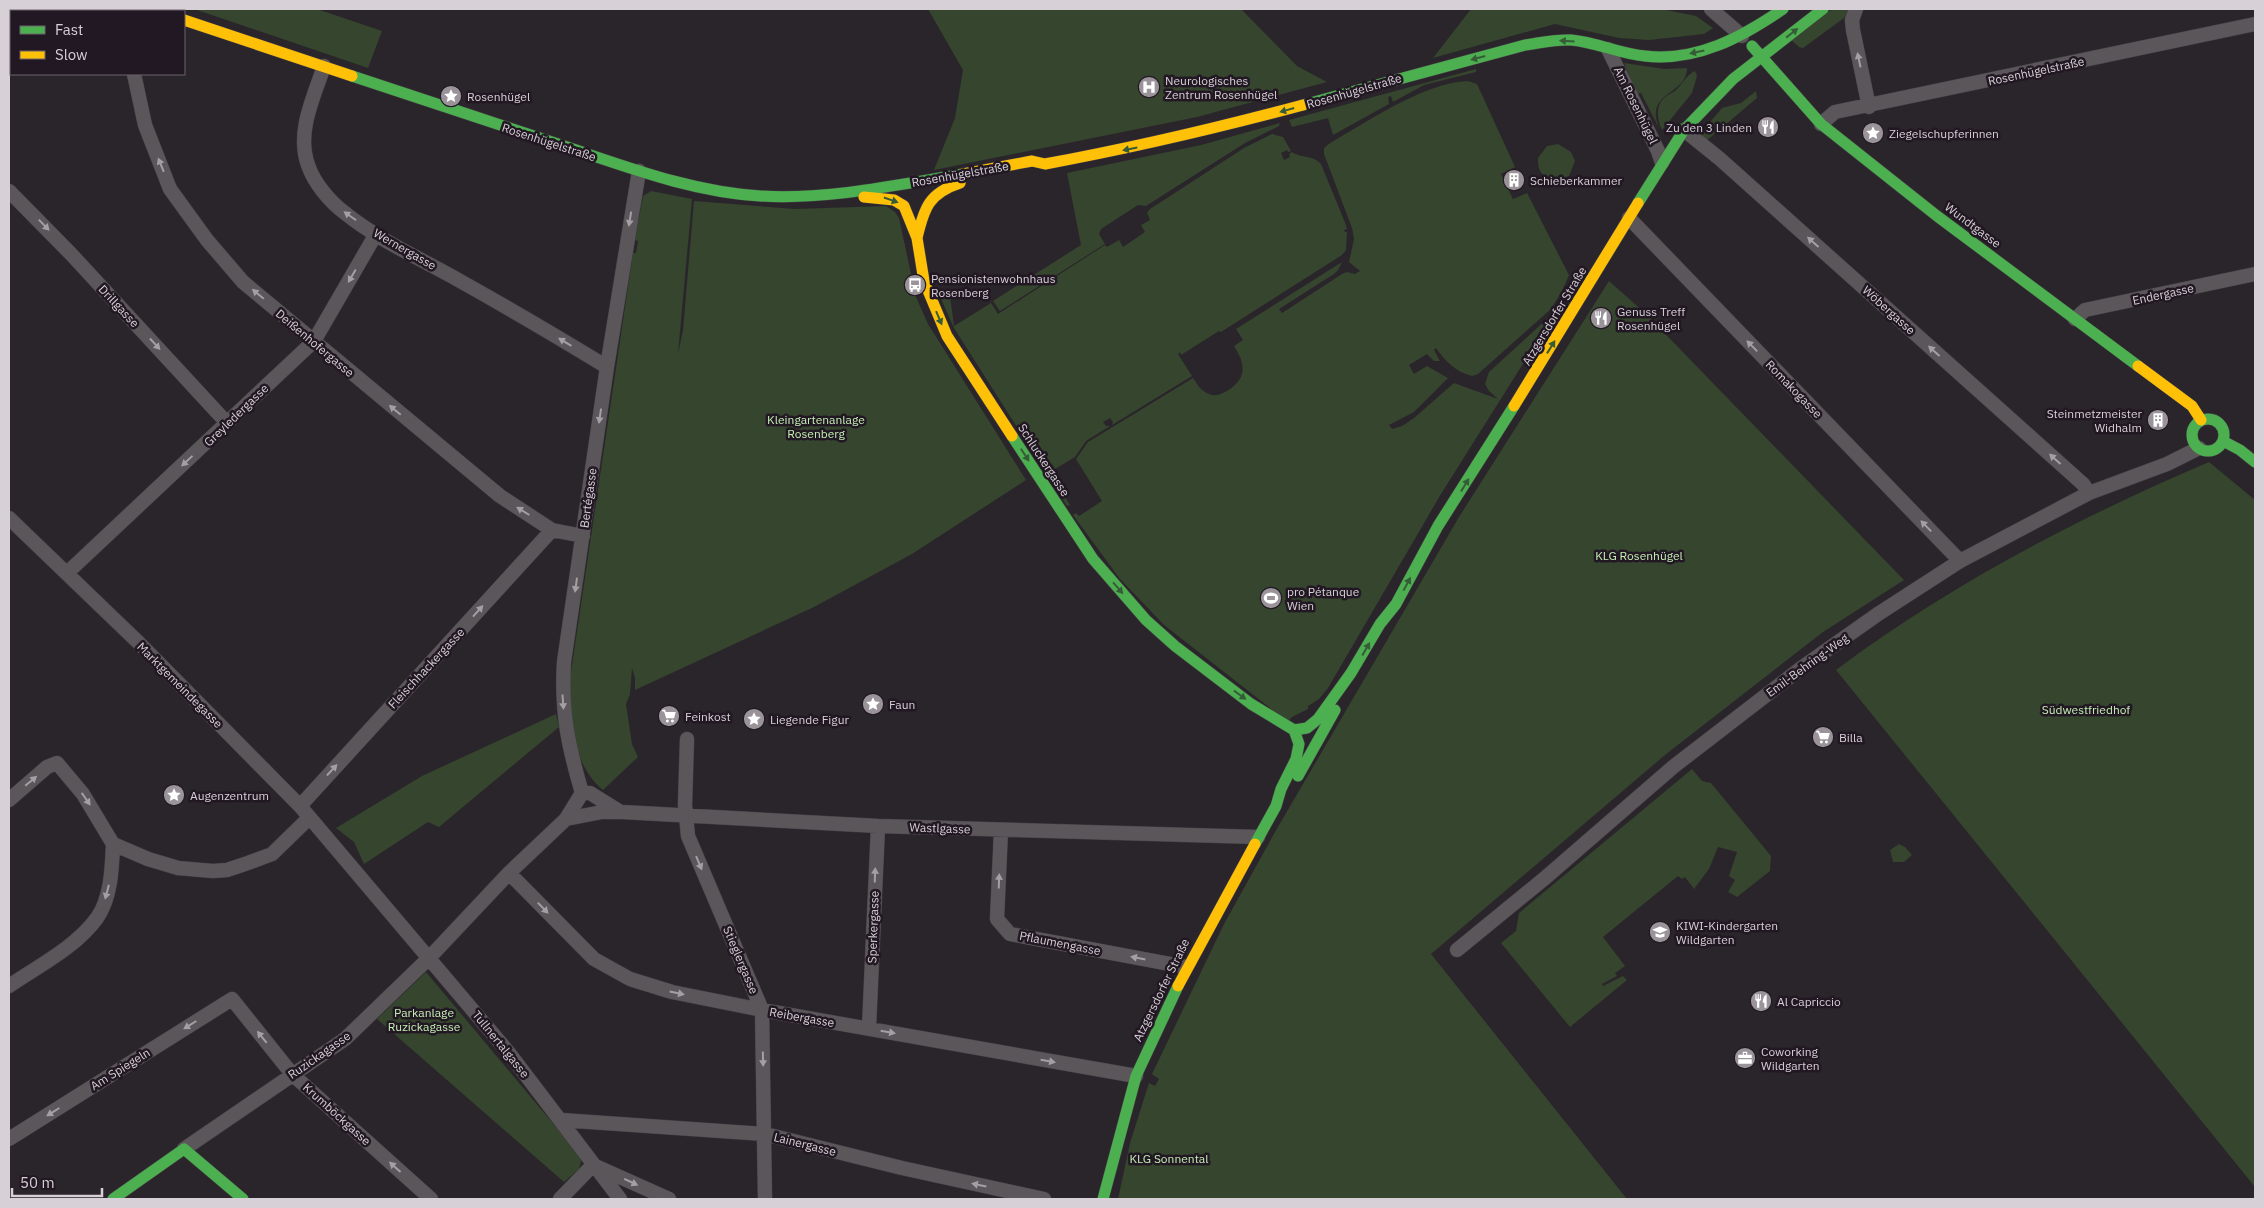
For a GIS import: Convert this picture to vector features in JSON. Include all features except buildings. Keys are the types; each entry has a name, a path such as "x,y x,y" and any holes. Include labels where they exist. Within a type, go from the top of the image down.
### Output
{"main road":[{"path":"1742,36 1784,9"},
{"name":"Atzgersdorfer Straße","path":"1276,806 1281,789 1298,756 1298,736 1294,730 1307,728 1318,719 1351,673 1380,624 1401,597 1438,526 1662,162 1684,130 1720,91 1823,9"},
{"name":"Rosenhügelstraße","path":"185,20 639,172 686,185 753,195 825,195 914,182 1032,161 1045,164 1137,148 1525,45 1570,40 1656,57 1698,53 1742,36"},
{"name":"Wundtgasse","path":"1742,36 1762,56 1821,124 1945,222 2192,406 2201,420"},
{"path":"917,238 928,203 937,192 947,186 1035,169 1045,164"},
{"name":"Schluckergasse","path":"825,195 879,197 894,200 904,206 917,238 924,281 947,336 1093,559 1146,620 1175,646 1245,699 1294,730"},
{"path":"2212,419 2217,421 2224,430 2223,441 2215,449 2204,450 2193,439 2194,428 2201,420 2212,419"},
{"path":"2223,441 2240,450 2255,462"},
{"name":"Atzgersdorfer Straße","path":"1103,1199 1136,1076 1160,1021 1186,967 1258,837 1276,806 1288,792 1312,753 1348,688 1351,673"},
{"path":"184,1149 243,1199"},
{"name":"Ruzickagasse","path":"113,1199 184,1149"}],"street":[{"path":"1711,9 1742,36"},
{"path":"1856,9 1852,20 1853,30 1869,107"},
{"name":"Rosenhügelstraße","path":"1821,124 1835,112 1869,107 2255,24"},
{"name":"Am Rosenhügel","path":"1608,49 1662,162"},
{"name":"Wernergasse","path":"324,66 306,119 304,141 308,165 322,190 344,213 376,234 607,367"},
{"name":"Deißenhofergasse","path":"134,75 145,125 170,189 207,240 243,282 500,496 552,530 583,536"},
{"name":"Wöbergasse","path":"1684,130 1720,159 2083,484 2090,493"},
{"name":"Bertégasse","path":"582,793 570,750 562,696 564,662 607,367 634,191 639,172"},
{"name":"Drillgasse","path":"9,191 71,254 227,423"},
{"name":"Romakogasse","path":"1629,218 1960,561"},
{"name":"Greyledergasse","path":"67,573 314,341 376,234"},
{"name":"Endergasse","path":"2074,319 2084,310 2255,274"},
{"name":"Emil-Behring-Weg","path":"1458,950 1678,762 1800,669 1878,614 1960,561 2090,493 2167,464 2200,448"},
{"name":"Marktgemeindegasse","path":"9,518 67,573 300,806 344,859"},
{"name":"Fleischhackergasse","path":"300,806 552,530"},
{"name":"Stieglergasse","path":"687,739 686,816 688,836 762,1010 765,1199"},
{"path":"9,800 40,772 55,763 59,765 82,794 113,844 146,859 178,868 209,871 227,870 272,854 309,818"},
{"path":"566,819 582,793"},
{"name":"Wastlgasse","path":"582,793 590,794 622,812"},
{"name":"Wastlgasse","path":"566,819 602,812 622,812 878,826 1258,837"},
{"name":"Ruzickagasse","path":"184,1149 345,1039 429,958 508,873 566,819"},
{"name":"Sperkergasse","path":"869,1028 878,826"},
{"name":"Pflaumengasse","path":"1001,830 998,919 1010,934 1186,967"},
{"path":"9,986 80,936 98,918 107,897 112,871 113,844"},
{"name":"Tullnertalgasse","path":"344,859 429,958 562,1120 593,1165 620,1199"},
{"name":"Reibergasse","path":"508,873 594,959 630,980 672,992 762,1010 1136,1076"},
{"name":"Krumböckgasse","path":"232,999 292,1074 431,1199"},
{"name":"Am Spiegeln","path":"9,1139 232,999"},
{"name":"Lainergasse","path":"562,1120 765,1134 902,1168 1044,1199"},
{"path":"560,1199 593,1165 669,1199"}],"green space":[{"path":"194,9 317,9 382,31 368,68"},
{"name":"Neurologisches Zentrum Rosenhügel","path":"928,9 1241,9 1297,66 1327,82 1197,117 934,170 955,118 963,70"},
{"path":"1471,9 1666,10 1696,16 1713,28 1704,34 1649,40 1619,38 1555,24 1433,58"},
{"path":"1832,9 1850,9 1844,18 1803,48 1790,39"},
{"path":"1624,63 1665,69 1687,68 1685,77 1680,84 1661,101 1657,108 1656,117 1660,130 1641,93 1637,94"},
{"path":"1476,69 1476,72 1424,85 1393,102 1391,96 1388,97 1389,104 1333,135 1328,118 1292,127 1289,120"},
{"path":"1695,71 1697,76 1692,93 1662,130 1658,117 1658,108 1662,100 1677,89"},
{"path":"1468,81 1477,84 1515,167 1501,174 1513,199 1527,193 1569,275 1551,309 1478,374 1472,376 1456,369 1436,348 1434,350 1440,361 1434,361 1427,354 1409,365 1414,374 1427,366 1448,378 1414,412 1389,425 1392,429 1402,426 1414,418 1454,383 1498,399 1489,391 1485,384 1489,372 1548,318 1553,316 1441,494 1328,688 1319,699 1308,706 1308,709 1292,717 1288,722 1164,625 1120,579 1073,515 1076,513 1079,516 1102,501 1076,459 1088,442 1193,378 1201,389 1211,395 1227,391 1238,381 1242,371 1241,359 1234,346 1243,340 1236,329 1342,262 1334,274 1279,309 1282,313 1342,274 1347,272 1355,274 1360,271 1349,262 1354,239 1352,228 1324,154 1324,148 1397,104 1433,88"},
{"path":"1756,91 1757,98 1705,142 1700,137 1722,108 1741,103"},
{"path":"1280,123 1279,126 1245,143 1146,206 1138,205 1101,229 1099,234 1105,244 1000,311 993,301 1081,245 1067,173 1201,145"},
{"path":"1272,134 1283,137 1291,151 1288,152 1287,150 1281,153 1284,160 1290,157 1289,154 1292,152 1314,159 1321,164 1346,225 1347,229 1344,230 1347,232 1346,250 1342,255 1221,332 1219,331 1181,355 1180,352 1178,354 1192,376 1112,425 1113,422 1110,418 1103,422 1106,426 1110,426 1086,441 1075,457 1050,472 1070,505 1067,506 954,328 937,290 950,296 954,326 991,303 998,314 1105,245 1107,247 1119,240 1123,247 1145,232 1141,225 1150,220 1147,213 1150,209 1244,148"},
{"path":"1558,144 1571,152 1575,161 1569,176 1555,181 1547,178 1542,173 1538,158 1547,146"},
{"name":"Kleingartenanlage Rosenberg","path":"651,191 692,199 678,354 683,330 694,201 795,209 886,206 895,212 899,218 916,297 928,324 1026,480 912,554 814,607 635,690 635,678 632,668 630,694 626,704 632,744 638,757 603,790 592,779 578,753 572,724 570,679 633,253 636,253 638,241 635,240 643,196"},
{"name":"KLG Rosenhügel","path":"1609,281 1644,312 1904,580 1823,632 1665,755 1431,954 1627,1199 1118,1199 1130,1143 1149,1083 1155,1086 1159,1079 1152,1074 1224,924 1275,832 1459,517"},
{"name":"Südwestfriedhof","path":"2209,462 2255,500 2255,1187 1836,670 1924,609 1970,581 2112,506"},
{"path":"556,714 559,727 439,827 428,822 364,864 354,842 336,828 422,776"},
{"path":"1692,769 1702,781 1711,783 1771,856 1770,871 1737,897 1728,892 1735,880 1729,876 1737,852 1718,847 1709,869 1694,889 1685,877 1682,879 1678,876 1603,937 1625,966 1615,973 1617,976 1602,984 1603,986 1623,976 1627,980 1570,1027 1501,943 1516,931 1519,913"},
{"path":"1899,844 1905,847 1912,855 1904,862 1893,862 1890,850"},
{"name":"Parkanlage Ruzickagasse","path":"426,972 582,1158 579,1169 564,1182 377,1019"}],"traffic: fast":[{"path":"132,9 140,10"},
{"path":"1303,105 1525,45 1553,41 1580,41 1645,56 1683,55 1701,51 1735,38 1783,9"},
{"path":"1638,203 1684,130 1733,79 1823,9"},
{"path":"1752,46 1821,124 1937,216 2138,366"},
{"path":"352,76 638,171 710,190 760,196 811,196 887,187 963,174"},
{"path":"1294,730 1307,728 1318,719 1351,673 1380,624 1396,604 1438,526 1514,406"},
{"path":"2208,419 2214,420 2219,424 2223,429 2224,435 2223,441 2219,446 2214,450 2208,451 2202,450 2197,446 2193,441 2192,435 2193,429 2197,424 2202,420 2208,419"},
{"path":"1012,436 1093,559 1146,620 1175,646 1251,704 1294,730 1299,744 1296,759 1281,789 1276,806 1255,844"},
{"path":"2223,441 2240,450 2255,462"},
{"path":"1298,776 1335,710"},
{"path":"1103,1199 1136,1076 1178,986"},
{"path":"113,1199 184,1149 243,1199"}],"traffic: slow":[{"path":"185,20 352,76"},
{"path":"963,174 1032,161 1045,164 1110,151 1207,130 1303,105"},
{"path":"917,238 922,218 930,203 941,192 960,183"},
{"path":"864,197 894,200 904,206 917,238 924,281 947,336 1012,436"},
{"path":"1514,406 1638,203"},
{"path":"2138,366 2192,406 2201,420"},
{"path":"1178,986 1255,844"}],"place":[{"name":"Neurologisches Zentrum Rosenhügel","path":"1149,87"},
{"name":"Rosenhügel","path":"451,96"},
{"name":"Zu den 3 Linden","path":"1768,127"},
{"name":"Ziegelschupferinnen","path":"1873,133"},
{"name":"Schieberkammer","path":"1514,180"},
{"name":"Pensionistenwohnhaus Rosenberg","path":"915,285"},
{"name":"Genuss Treff Rosenhügel","path":"1601,318"},
{"name":"Steinmetzmeister Widhalm","path":"2158,420"},
{"name":"pro Pétanque Wien","path":"1271,598"},
{"name":"Faun","path":"873,704"},
{"name":"Feinkost","path":"669,716"},
{"name":"Liegende Figur","path":"754,719"},
{"name":"Billa","path":"1823,737"},
{"name":"Augenzentrum","path":"174,795"},
{"name":"KIWI-Kindergarten Wildgarten","path":"1660,932"},
{"name":"Al Capriccio","path":"1761,1001"},
{"name":"Coworking Wildgarten","path":"1745,1058"}],"park label":[{"name":"KLG Sonnental","path":"1169,1158"}]}
